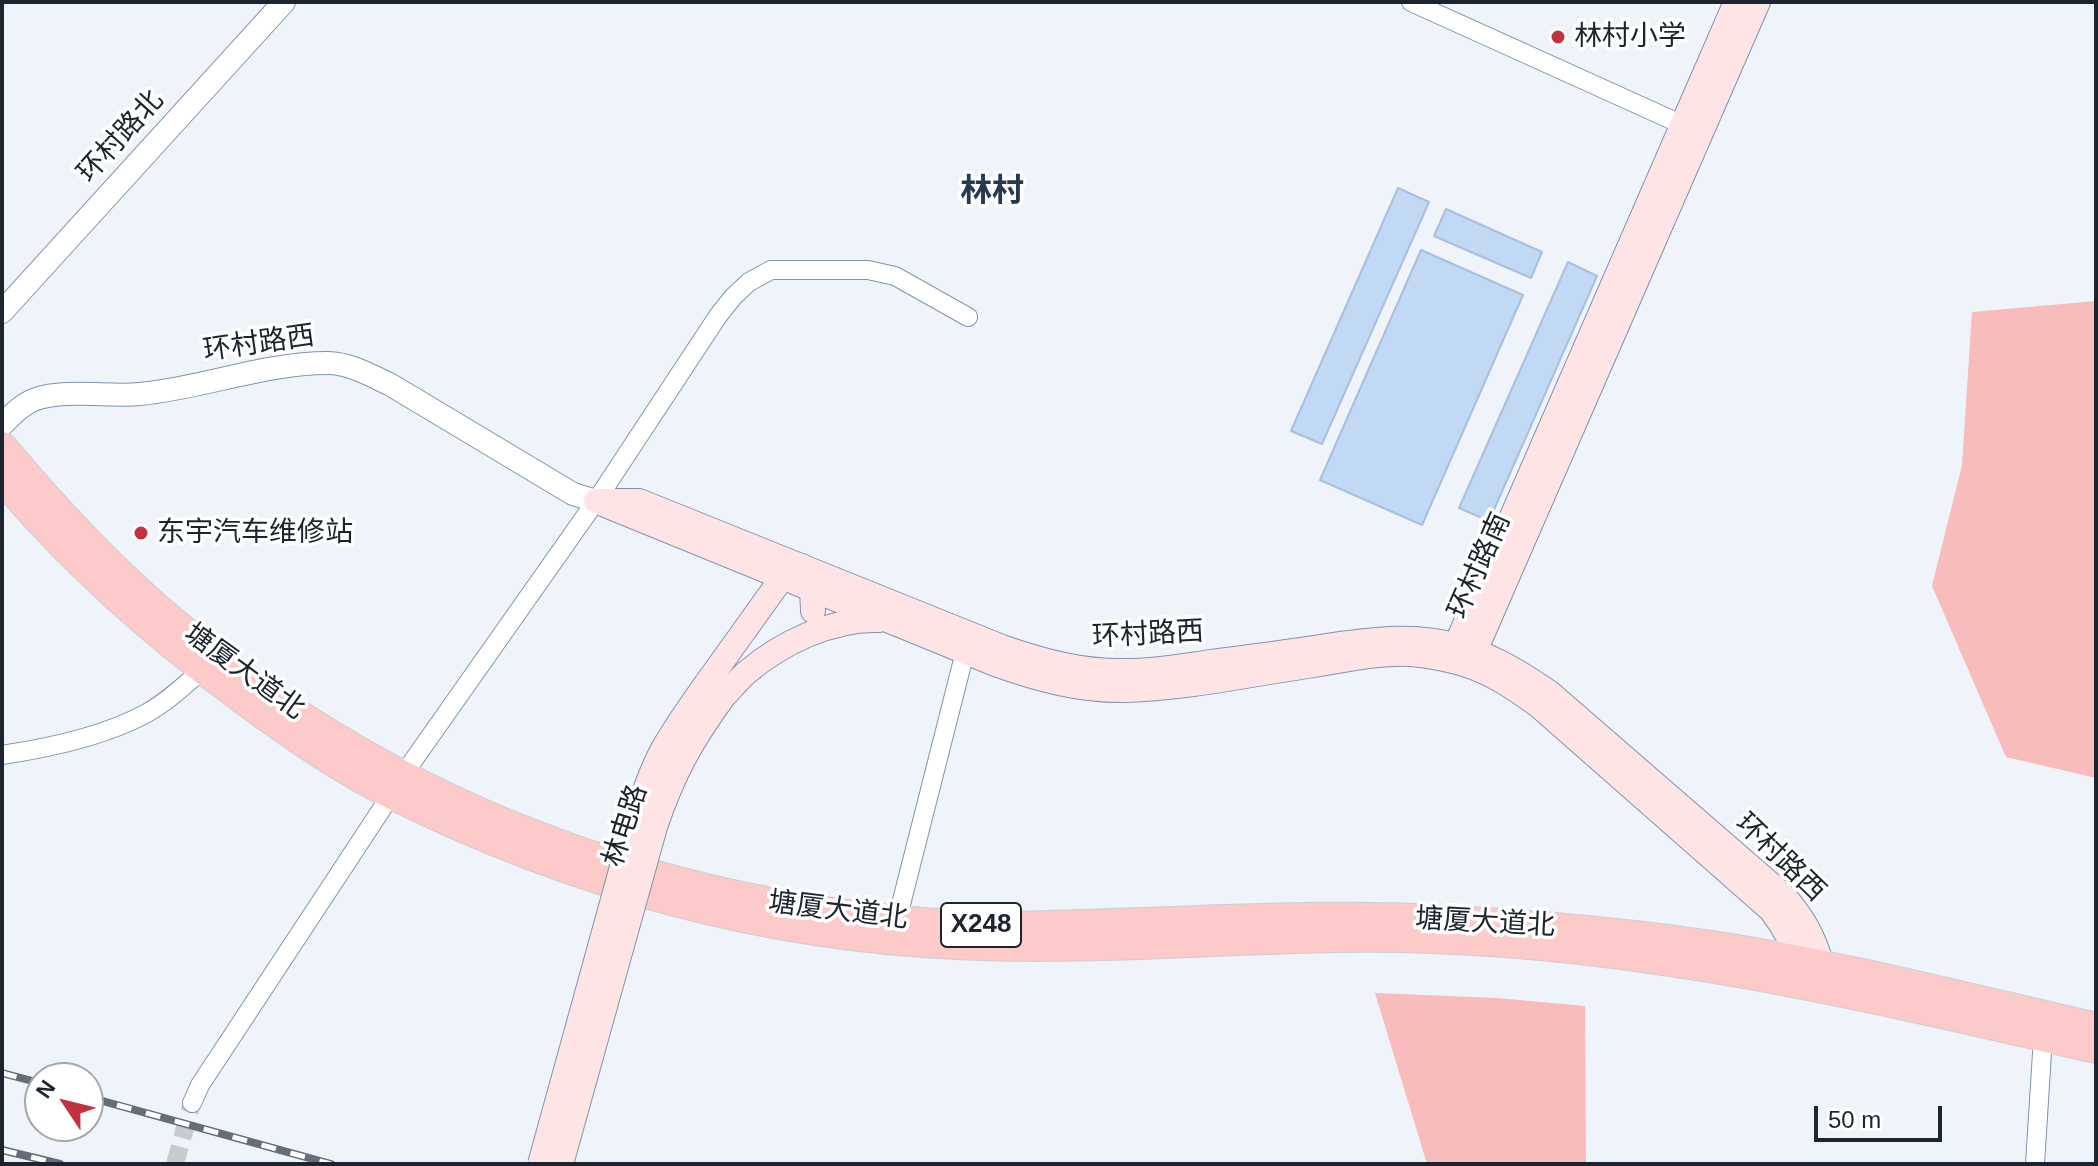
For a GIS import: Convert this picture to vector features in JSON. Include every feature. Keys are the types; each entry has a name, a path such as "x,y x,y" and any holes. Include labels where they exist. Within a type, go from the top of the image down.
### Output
{"main road":[{"name":"环村路南","path":"1462,653 1736,2"},
{"name":"环村路南","path":"1462,653 1758,2"},
{"name":"塘厦大道北","path":"2,446 86,539 157,608 219,657 342,741 397,785 512,850 658,899 798,930 957,945 1039,947 1289,938 1431,939 1532,945 1810,971 2096,1027"},
{"name":"塘厦大道北","path":"2,479 91,574 144,623 202,670 330,759 600,859 664,879 803,909 958,924 1039,926 1350,917 1432,919 1624,934 1745,950 2043,1037 2096,1049"},
{"name":"环村路西","path":"596,501 639,501 784,580 1045,661 1087,669 1126,671 1170,668 1376,639 1413,638 1519,671 1550,693 1783,895 1807,924 1816,944 1810,971"},
{"name":"环村路西","path":"784,580 782,591 796,592 807,599 887,620 1038,679 1083,688 1124,690 1170,686 1375,656 1462,653"},
{"path":"784,580 812,600 810,625 799,640"},
{"name":"林电路","path":"561,1164 655,827 668,791 699,731 715,690 784,580"},
{"name":"林电路","path":"540,1164 635,820 648,782 679,722 715,690 799,640 831,626 859,620 887,620"}],"street":[{"name":"环村路北","path":"2,312 284,2"},
{"path":"1411,2 1683,125"},
{"path":"192,1103 200,1085 397,785 596,501 733,297 749,282 771,270 868,270 895,276 968,317"},
{"name":"环村路西","path":"2,425 33,400 49,396 140,394 293,366 331,363 361,371 391,385 573,494 596,501"},
{"path":"897,920 965,652"},
{"path":"2,755 107,730 147,713 202,670"},
{"path":"2035,1164 2043,1037"}],"shaded area":[{"path":"2096,301 2096,778 2006,757 1932,586 1962,465 1972,312"},
{"path":"1375,993 1497,998 1585,1006 1586,1164 1427,1164"}],"building":[{"path":"1398,188 1429,202 1322,444 1291,431"},
{"path":"1446,209 1542,252 1531,278 1434,236"},
{"path":"1421,250 1523,295 1422,525 1320,480"},
{"path":"1568,262 1597,276 1489,521 1459,508"}],"tunnel":[{"path":"175,1164 192,1103"}],"railway":[{"path":"2,1073 24,1079"},
{"path":"104,1101 331,1164"},
{"path":"2,1150 60,1164"}],"place":[{"name":"林村小学","path":"1558,37"},
{"name":"东宇汽车维修站","path":"141,533"}],"district":[{"name":"林村","path":"992,192"}]}
